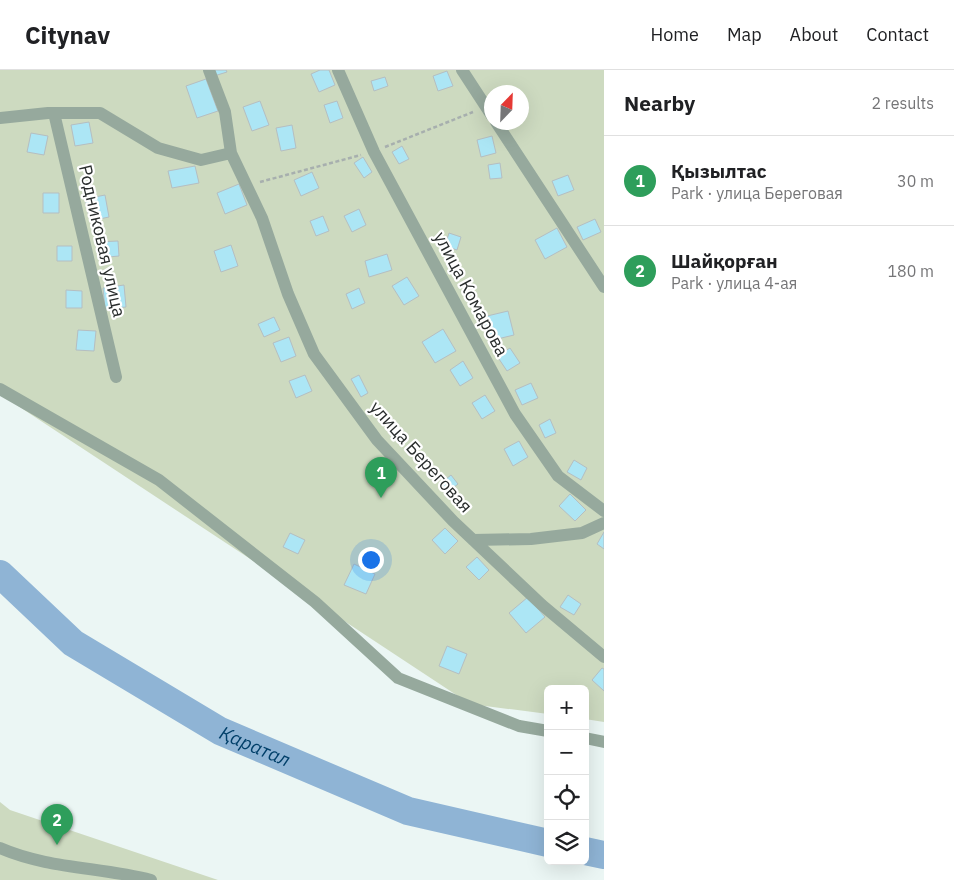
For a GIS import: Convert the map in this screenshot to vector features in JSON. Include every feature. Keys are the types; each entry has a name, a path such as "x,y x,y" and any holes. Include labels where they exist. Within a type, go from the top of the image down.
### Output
{"street":[{"name":"улица Береговая","path":"209,70 225,112 231,153 262,218 288,294 314,354 377,440 473,540 542,605 604,657"},
{"name":"улица Комарова","path":"338,70 374,152 515,414 558,476 604,511"},
{"path":"462,70 484,104"},
{"path":"0,118 54,113 100,113 158,148 201,160 231,153"},
{"name":"Родниковая улица","path":"54,113 116,377"},
{"path":"501,130 604,287"},
{"path":"0,389 158,480 315,602 398,678 519,726 544,730"},
{"path":"473,540 531,538 582,533 604,523"},
{"path":"589,739 604,742"},
{"path":"0,848 20,857 151,880"}],"green space":[{"path":"0,70 604,70 604,722 589,720 589,685 544,685 544,713 470,704 0,394"},
{"path":"0,802 10,810 218,880 0,880"}],"building":[{"path":"213,70 226,70 227,72 214,76"},
{"path":"320,70 329,70 335,85 319,92 311,74"},
{"path":"447,71 453,86 438,91 433,76"},
{"path":"385,77 388,86 374,91 371,81"},
{"path":"206,79 218,111 197,118 186,86"},
{"path":"260,101 269,125 252,131 243,107"},
{"path":"337,101 343,118 330,123 324,105"},
{"path":"89,122 93,143 75,146 71,125"},
{"path":"292,125 296,148 281,151 276,128"},
{"path":"31,133 48,136 44,155 27,152"},
{"path":"492,136 496,153 481,157 477,140"},
{"path":"402,146 409,159 399,164 392,152"},
{"path":"363,157 372,172 364,178 354,163"},
{"path":"500,163 502,178 490,179 488,165"},
{"path":"195,166 199,183 172,188 168,171"},
{"path":"312,172 319,188 301,196 294,180"},
{"path":"568,175 574,190 558,196 552,181"},
{"path":"239,184 247,205 225,214 217,193"},
{"path":"43,193 59,193 59,213 43,213"},
{"path":"105,195 109,217 90,221 85,199"},
{"path":"359,209 366,225 352,232 344,216"},
{"path":"323,216 329,231 316,236 310,221"},
{"path":"595,219 601,232 583,240 577,227"},
{"path":"557,228 567,247 545,259 535,240"},
{"path":"449,233 461,237 457,250 445,246"},
{"path":"118,241 119,256 98,258 97,242"},
{"path":"231,245 238,266 221,272 214,251"},
{"path":"57,246 72,246 72,261 57,261"},
{"path":"387,254 392,270 369,277 365,261"},
{"path":"407,277 419,296 404,305 392,286"},
{"path":"124,285 126,307 105,309 103,288"},
{"path":"359,288 365,303 352,309 346,294"},
{"path":"66,290 82,291 82,308 66,308"},
{"path":"508,311 514,335 489,341 483,317"},
{"path":"274,317 280,330 264,337 258,324"},
{"path":"443,329 456,351 435,363 422,342"},
{"path":"78,330 96,331 94,351 76,350"},
{"path":"289,337 296,356 281,362 273,343"},
{"path":"510,348 520,363 507,371 497,356"},
{"path":"463,361 473,378 460,386 450,370"},
{"path":"305,375 312,391 296,398 289,381"},
{"path":"359,375 368,393 361,397 351,379"},
{"path":"531,383 538,398 522,405 515,390"},
{"path":"485,395 495,411 482,419 472,403"},
{"path":"550,419 556,433 545,438 539,425"},
{"path":"519,441 528,457 513,466 504,449"},
{"path":"574,460 587,468 581,480 567,472"},
{"path":"451,475 458,484 448,492 441,483"},
{"path":"570,494 586,510 575,521 559,506"},
{"path":"445,528 458,541 445,554 432,540"},
{"path":"604,532 604,549 597,544"},
{"path":"290,533 305,540 298,554 283,547"},
{"path":"477,557 489,570 479,580 466,567"},
{"path":"354,564 375,574 366,594 344,585"},
{"path":"568,595 581,604 574,615 560,607"},
{"path":"528,597 545,617 526,633 509,613"},
{"path":"447,646 467,654 459,674 439,666"},
{"path":"602,668 604,669 604,691 592,680"}],"waterway":[{"name":"Қаратал","path":"0,574 73,643 220,731 408,811 544,842"},
{"name":"Қаратал","path":"589,852 604,855"}],"place":[{"name":"Қызылтас","path":"381,498"},
{"name":"Шайқорған","path":"57,845"}]}
